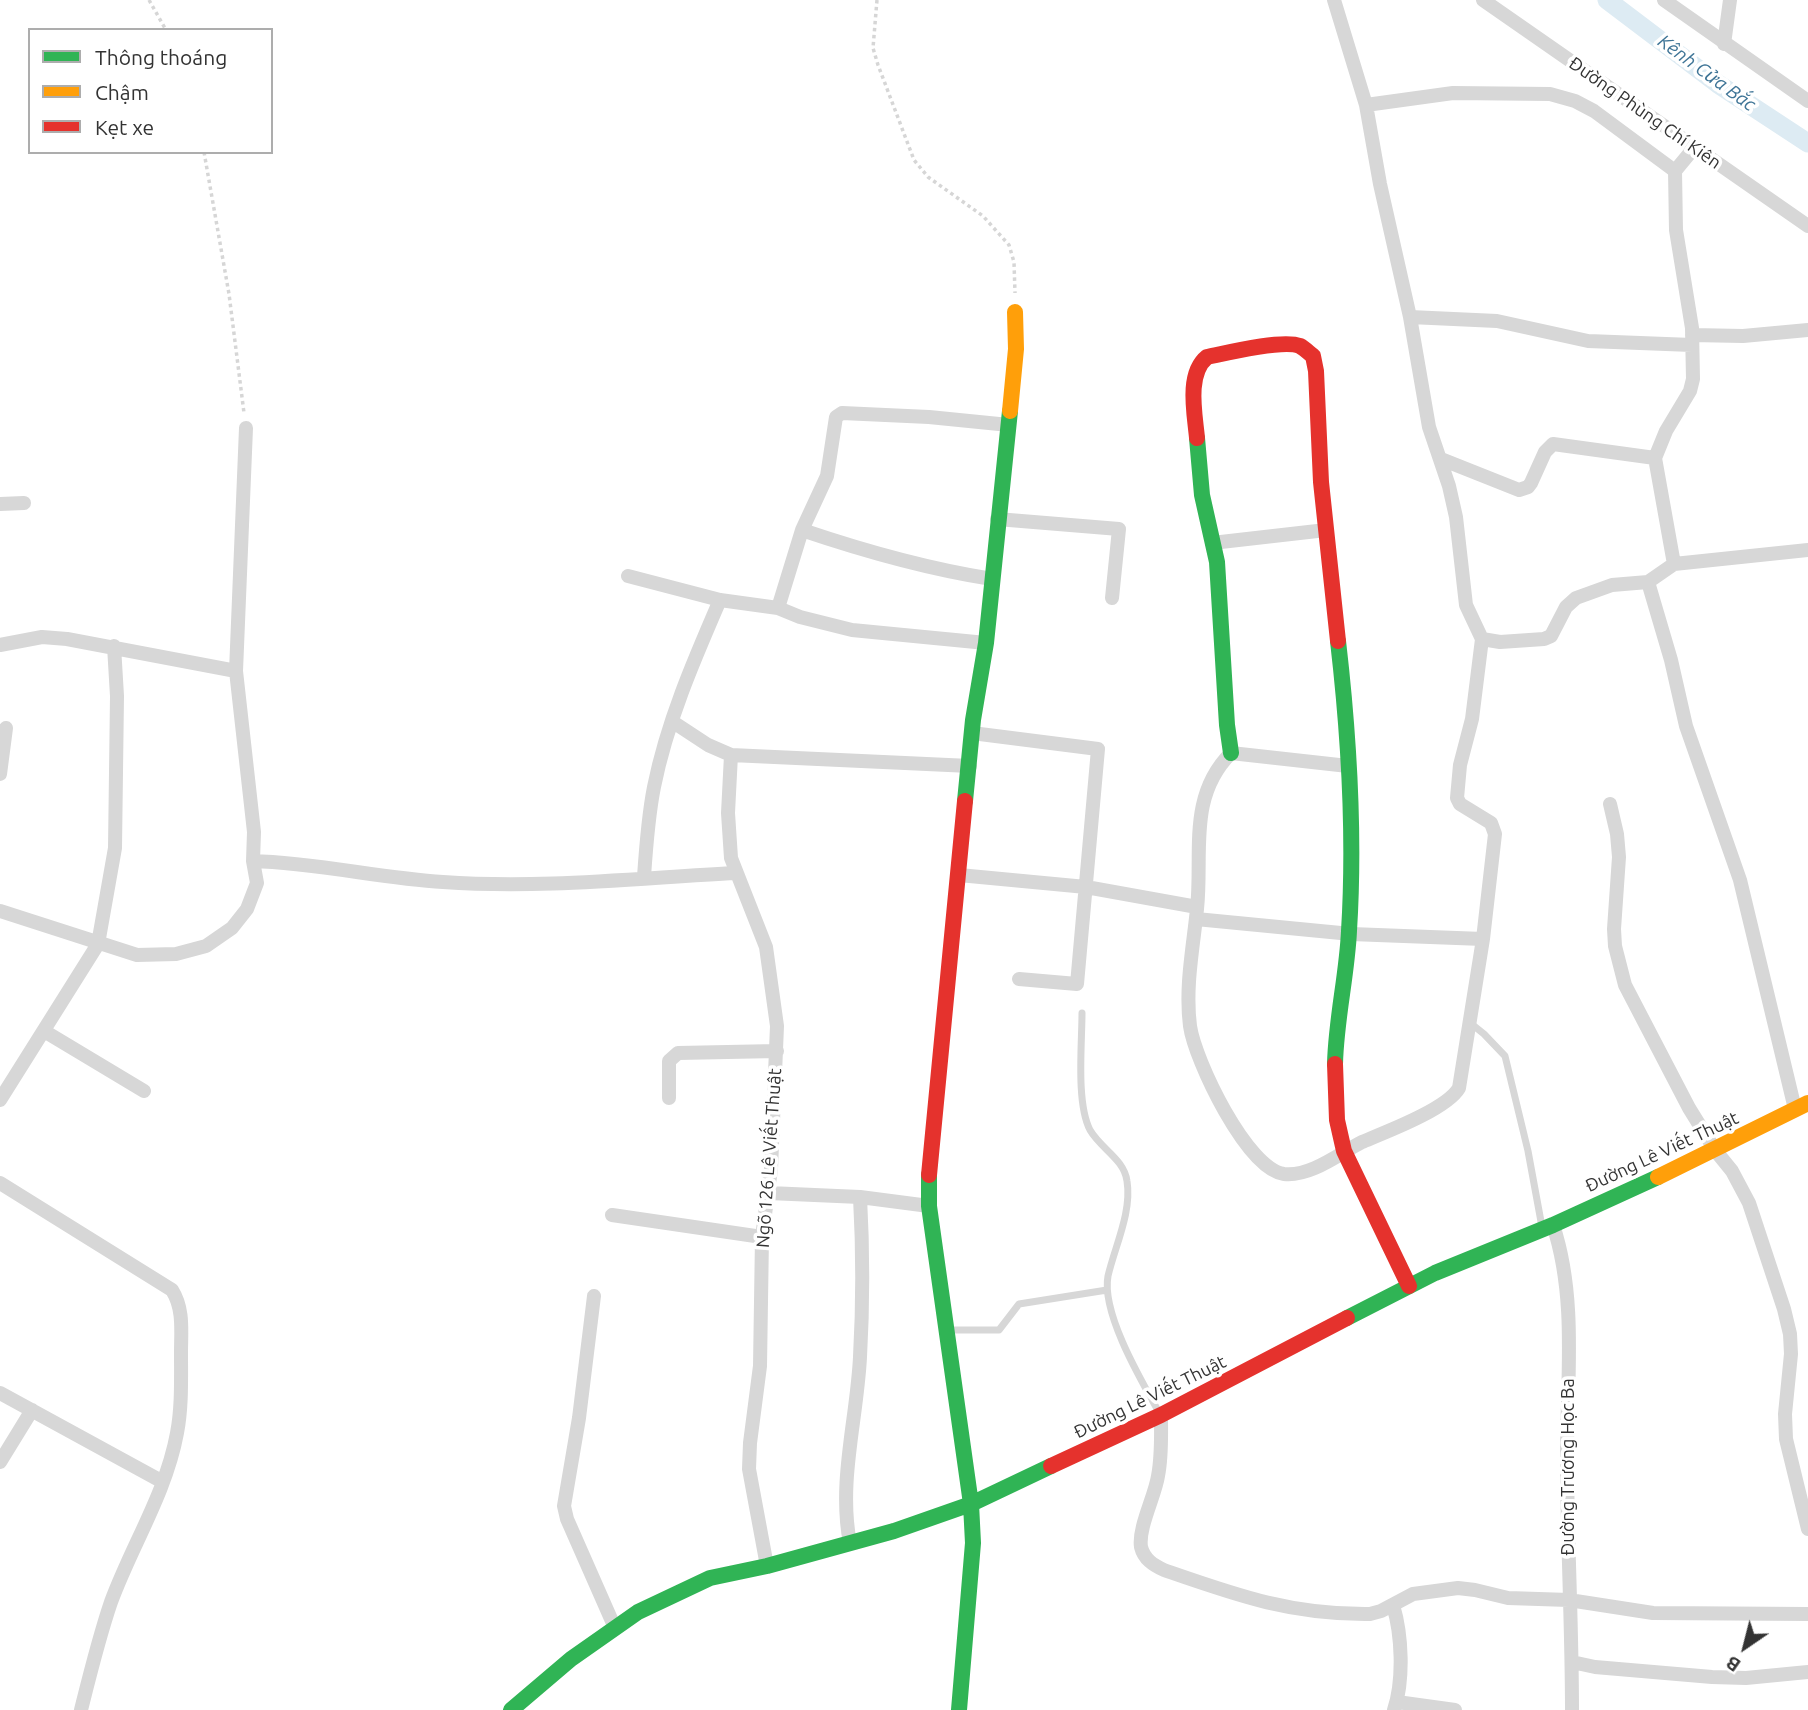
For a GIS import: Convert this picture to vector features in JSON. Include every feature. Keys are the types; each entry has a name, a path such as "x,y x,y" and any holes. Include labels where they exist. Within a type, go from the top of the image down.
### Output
{"street":[{"path":"1334,0 1366,105 1380,184 1410,317 1429,427 1441,459 1456,517 1466,605 1482,639 1472,719 1460,765 1457,798 1460,804 1488,820 1494,828 1483,939 1461,1079 1452,1098 1344,1151 1325,1163 1303,1172 1286,1174 1266,1167 1238,1132 1208,1077 1191,1028 1188,1001 1197,913 1197,850 1201,813 1214,773 1231,753 1217,562 1202,495 1196,437 1196,374 1207,357 1259,348 1299,346 1313,356 1348,766 1351,934 1334,1072 1337,1128 1344,1151 1409,1286"},
{"name":"Đường Phùng Chí Kiên","path":"1483,0 1808,226"},
{"path":"1664,0 1808,100"},
{"path":"1724,44 1730,0"},
{"path":"1366,105 1453,93 1550,94 1575,101 1594,111 1675,171"},
{"path":"1674,564 1655,458 1666,431 1692,386 1692,340 1687,290 1676,230 1675,171 1694,148"},
{"path":"959,1710 973,1543 971,1504 929,1206 929,1164 972,733 986,643 1009,425 1016,349 1015,312"},
{"path":"1410,317 1497,321 1588,341 1692,340 1808,330"},
{"path":"778,608 802,530 827,476 835,417 842,413 929,417 1009,425"},
{"path":"0,911 137,955 176,954 206,946 232,928 247,909 257,883 236,671 246,428"},
{"path":"1441,459 1519,490 1531,484 1545,452 1553,444 1655,458"},
{"path":"0,503 24,503"},
{"path":"997,519 1119,529 1112,598"},
{"path":"802,530 896,559 992,579"},
{"path":"1212,543 1326,530"},
{"path":"1482,639 1500,642 1544,639 1551,636 1566,607 1576,598 1612,585 1648,582 1674,564 1808,550"},
{"path":"628,576 720,600 778,608 800,617 852,630 986,643"},
{"path":"1648,582 1671,660 1686,726 1740,880 1801,1106"},
{"path":"644,877 648,819 655,784 694,661 720,600"},
{"path":"0,645 42,637 114,646 236,671"},
{"path":"0,1100 98,944 115,848 117,696 114,646"},
{"path":"673,722 708,745 731,755 970,766"},
{"path":"0,774 6,728"},
{"path":"972,733 1098,749 1077,984 1019,979"},
{"path":"1231,753 1348,766"},
{"name":"Ngõ 126 Lê Viết Thuật","path":"731,755 728,813 732,858 766,947 777,1026 769,1193 762,1237 760,1366 749,1469 767,1566"},
{"path":"1610,804 1619,857 1615,946 1625,985 1689,1108 1715,1150 1732,1171 1749,1203 1784,1309 1791,1354 1785,1415 1786,1439 1808,1529"},
{"path":"253,861 291,863 378,876 444,882 588,883 644,877 736,873"},
{"path":"958,875 1086,887 1197,913 1351,934 1483,939"},
{"path":"44,1031 144,1091"},
{"path":"670,1098 669,1061 678,1053 777,1051"},
{"name":"Đường Lê Viết Thuật","path":"511,1710 571,1659 638,1612 710,1578 767,1566 894,1531 971,1504 1161,1415 1435,1273 1548,1226 1715,1150 1801,1106"},
{"path":"0,1183 172,1290 181,1314 181,1388 177,1433 163,1482 112,1599 81,1710"},
{"path":"769,1193 860,1197 929,1206"},
{"path":"850,1543 844,1504 860,1356 863,1255 860,1197"},
{"path":"612,1215 762,1237"},
{"name":"Đường Trương Học Ba","path":"1548,1226 1562,1260 1567,1322 1572,1710"},
{"path":"594,1296 579,1418 564,1506 567,1520 615,1628"},
{"path":"0,1393 163,1482"},
{"path":"0,1462 32,1410"},
{"path":"1161,1415 1158,1479 1141,1541 1145,1556 1154,1565 1252,1600 1291,1609 1370,1614 1413,1594 1458,1588 1524,1600 1569,1600 1653,1613 1808,1614"},
{"path":"1393,1605 1398,1620 1400,1644 1396,1706 1455,1710"},
{"path":"1572,1662 1595,1667 1746,1678 1808,1672"}],"lane":[{"path":"1082,1013 1083,1107 1091,1130 1123,1168 1128,1185 1125,1214 1107,1279 1107,1290 1130,1360 1161,1415"},
{"path":"1469,1022 1505,1056 1548,1226"},
{"path":"945,1330 999,1330 1019,1304 1107,1290"}],"path":[{"path":"149,0 165,28"},
{"path":"877,0 873,48 914,160 928,177 983,216 1009,244 1014,262 1015,312"},
{"path":"204,154 229,294 246,428"}],"waterway":[{"name":"Kênh Cửa Bắc","path":"1607,0 1718,84 1808,143"}],"traffic: fast":[{"path":"965,801 973,720 986,643 1010,411"},
{"path":"1197,438 1202,495 1217,562 1231,753"},
{"path":"1335,1064 1351,895 1348,749 1338,641"},
{"path":"929,1175 929,1206 971,1504 973,1543 959,1710"},
{"path":"1347,1318 1435,1273 1553,1225 1658,1177"},
{"path":"511,1710 571,1659 638,1612 710,1578 767,1566 894,1531 971,1504 1051,1466"}],"traffic: slow":[{"path":"1010,411 1016,349 1015,312"},
{"path":"1658,1177 1808,1103"}],"traffic: jam":[{"path":"1197,438 1194,384 1200,364 1207,357 1281,344 1300,346 1313,356 1321,482 1338,641"},
{"path":"929,1175 965,801"},
{"path":"1335,1064 1337,1120 1344,1151 1409,1286"},
{"path":"1051,1466 1161,1415 1347,1318"}]}
